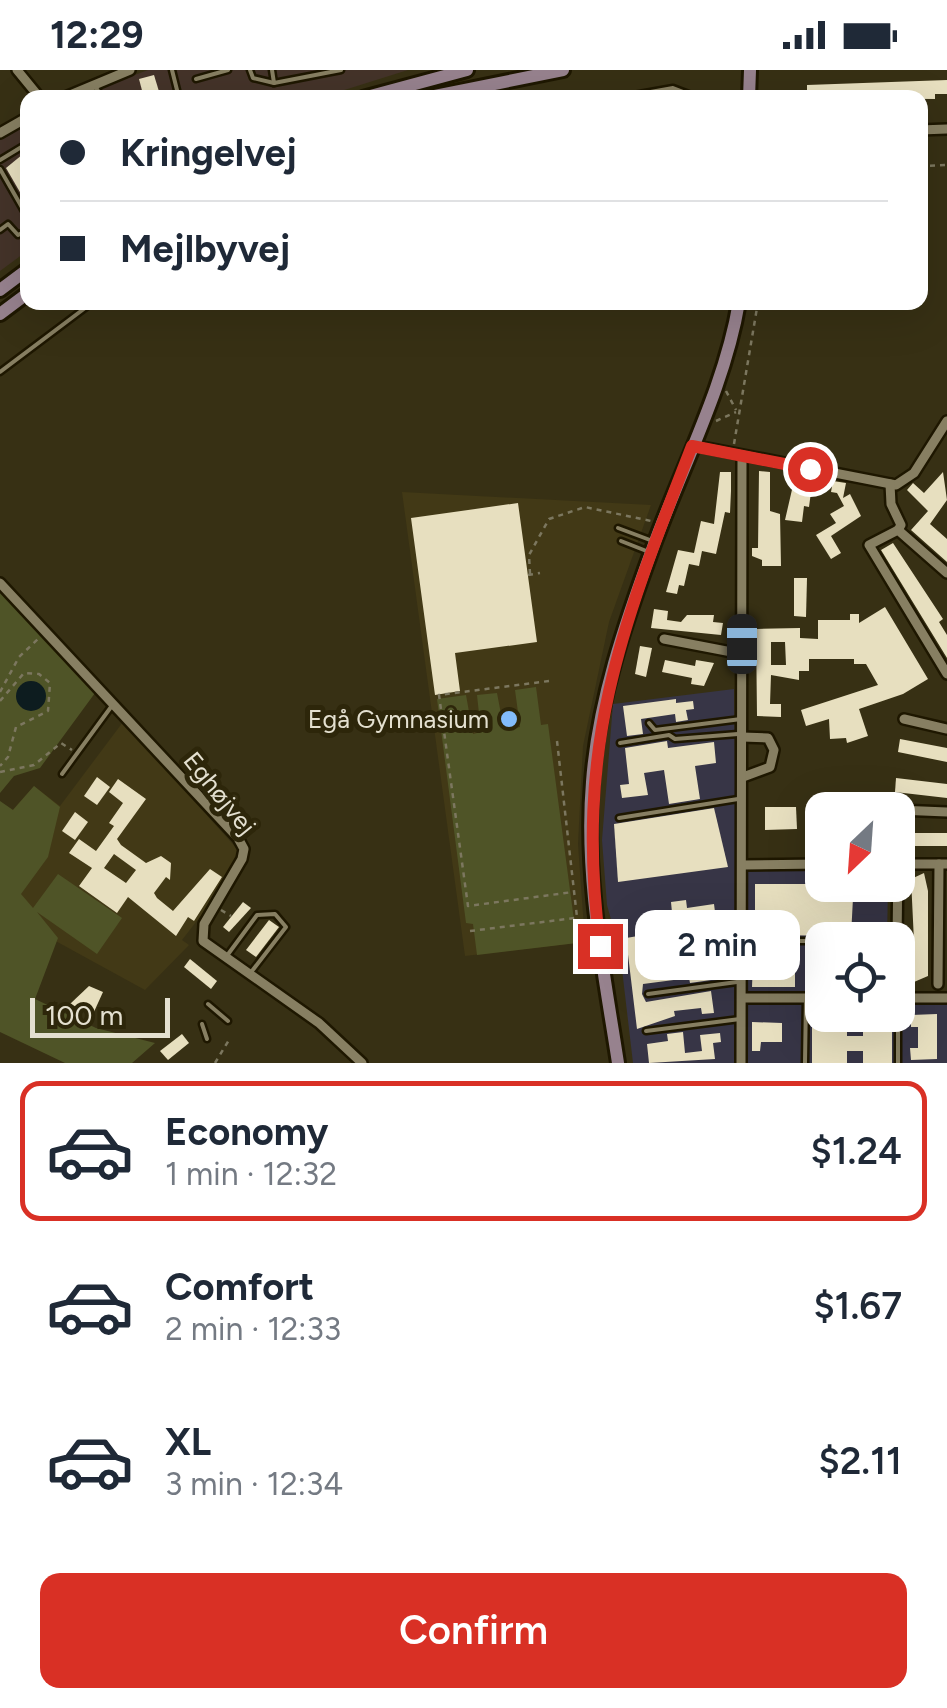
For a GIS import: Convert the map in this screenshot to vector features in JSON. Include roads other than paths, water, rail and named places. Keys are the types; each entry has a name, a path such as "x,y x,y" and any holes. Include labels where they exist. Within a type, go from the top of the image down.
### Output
{"street":[{"path":"17,70 33,90"},
{"path":"83,70 92,83"},
{"path":"80,90 130,70"},
{"path":"392,90 467,70"},
{"path":"465,90 564,70"},
{"path":"618,1063 600,946 591,844 592,781 602,708 652,547 718,376 737,310"},
{"path":"692,446 890,484 903,482 914,474 947,421"},
{"path":"738,455 743,776 741,1063"},
{"path":"890,484 891,504 901,524 898,530 869,545 947,674"},
{"path":"898,530 947,573"},
{"name":"Eghøjvej","path":"0,583 244,848 200,935 225,958"},
{"path":"664,639 742,654"},
{"path":"904,719 947,728"},
{"path":"742,735 768,738 774,750 770,767 743,776"},
{"path":"915,811 947,812"},
{"path":"742,864 805,864"},
{"path":"915,864 943,864 938,984"},
{"path":"225,958 319,1024 362,1063"},
{"path":"742,998 805,998"},
{"path":"915,998 947,998"}],"lane":[{"path":"196,80 228,70"},
{"path":"250,70 253,78 274,84 342,70"},
{"path":"272,70 274,84"},
{"path":"92,83 97,90"},
{"path":"0,169 20,204"},
{"path":"0,230 8,224 20,233"},
{"path":"0,372 81,310"},
{"path":"618,528 652,547"},
{"path":"622,540 652,547"},
{"path":"62,774 114,704"},
{"path":"649,723 654,730 742,719"},
{"path":"620,742 669,735 675,739 742,735"},
{"path":"619,818 743,798"},
{"path":"225,958 258,916 274,914 282,918 286,927 250,975"},
{"path":"648,935 742,922"},
{"path":"742,941 805,942"},
{"path":"648,994 742,981"},
{"path":"208,1004 228,1021"},
{"path":"646,1031 742,1019"},
{"path":"202,1024 208,1039"},
{"path":"806,1032 806,1063"},
{"path":"898,1032 898,1063"}],"place":[{"name":"Egå Gymnasium","path":"509,719"}]}
